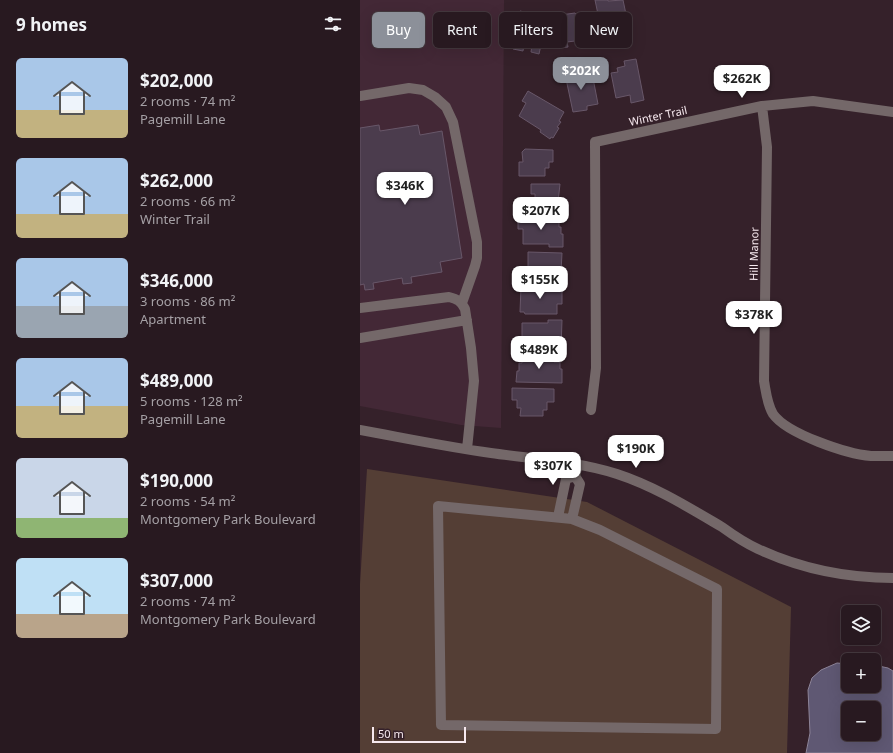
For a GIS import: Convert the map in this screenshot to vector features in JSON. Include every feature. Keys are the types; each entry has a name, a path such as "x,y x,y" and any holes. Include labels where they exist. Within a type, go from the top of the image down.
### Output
{"street":[{"path":"360,96 409,88 423,90 435,97 446,108 451,117 477,242 476,266 462,303"},
{"name":"Winter Trail","path":"591,410 596,368 595,142 762,106 813,101 893,112"},
{"name":"Hill Manor","path":"762,106 767,147 764,381 768,402 774,414 784,424 799,433 850,452 871,456 893,456"},
{"path":"360,308 449,297 457,299 462,303 465,309 474,381 467,449"},
{"path":"360,338 466,320"},
{"path":"360,430 467,449 578,464 616,474 647,485 675,499 757,549 780,558 810,568 841,575 870,578 893,578"},
{"path":"572,519 580,484 575,476 578,464"},
{"path":"558,517 566,479 575,476"},
{"path":"438,506 558,517 572,519 600,530 717,589 716,729 441,725 438,506"}],"shaded area":[{"path":"360,0 504,0 504,12 499,12 499,48 504,48 501,428 461,425 360,406"},
{"path":"367,469 587,502 791,607 787,753 360,753 360,584"},
{"path":"837,663 841,663 841,693 881,693 881,666 893,671 893,753 806,753 810,733 808,690 812,678 821,670"}],"building":[{"path":"595,0 623,0 626,12 598,12"},
{"path":"575,13 575,41 567,42 567,14"},
{"path":"513,48 523,48 523,51"},
{"path":"532,48 540,48 539,54 531,52"},
{"path":"636,59 644,100 631,103 630,95 616,98 611,73 618,72 617,68 625,66 624,61"},
{"path":"589,71 592,73 598,104 587,106 587,110 573,112 565,74 576,72 576,74"},
{"path":"528,91 564,112 559,121 561,122 557,127 559,128 553,138 551,137 550,139 540,132 541,130 519,116 526,103 522,101"},
{"path":"379,125 380,131 418,125 420,135 442,131 462,258 440,262 442,272 411,277 412,283 403,284 402,278 373,283 374,289 365,290 364,284 360,285 360,128"},
{"path":"525,149 553,150 553,162 549,162 549,168 545,168 545,176 519,176 519,162 523,162 522,152"},
{"path":"531,184 560,184 558,202 561,202 563,205 561,211 535,211 535,194 531,194"},
{"path":"518,217 559,217 559,227 561,227 561,234 563,234 563,247 549,247 549,244 523,244 523,229 518,229"},
{"path":"528,252 562,253 562,280 526,278 526,271 528,270"},
{"path":"521,287 560,287 560,289 562,289 562,304 557,304 557,314 525,314 524,312 520,312"},
{"path":"548,320 562,320 561,349 558,349 558,351 517,350 517,337 522,337 522,323 548,323"},
{"path":"522,355 550,356 550,358 554,358 554,362 560,362 560,369 562,369 562,383 516,382 517,371 519,371 519,363 522,363"},
{"path":"512,388 554,389 554,402 547,402 547,410 543,410 543,416 520,416 521,408 517,408 517,400 512,400"}]}
